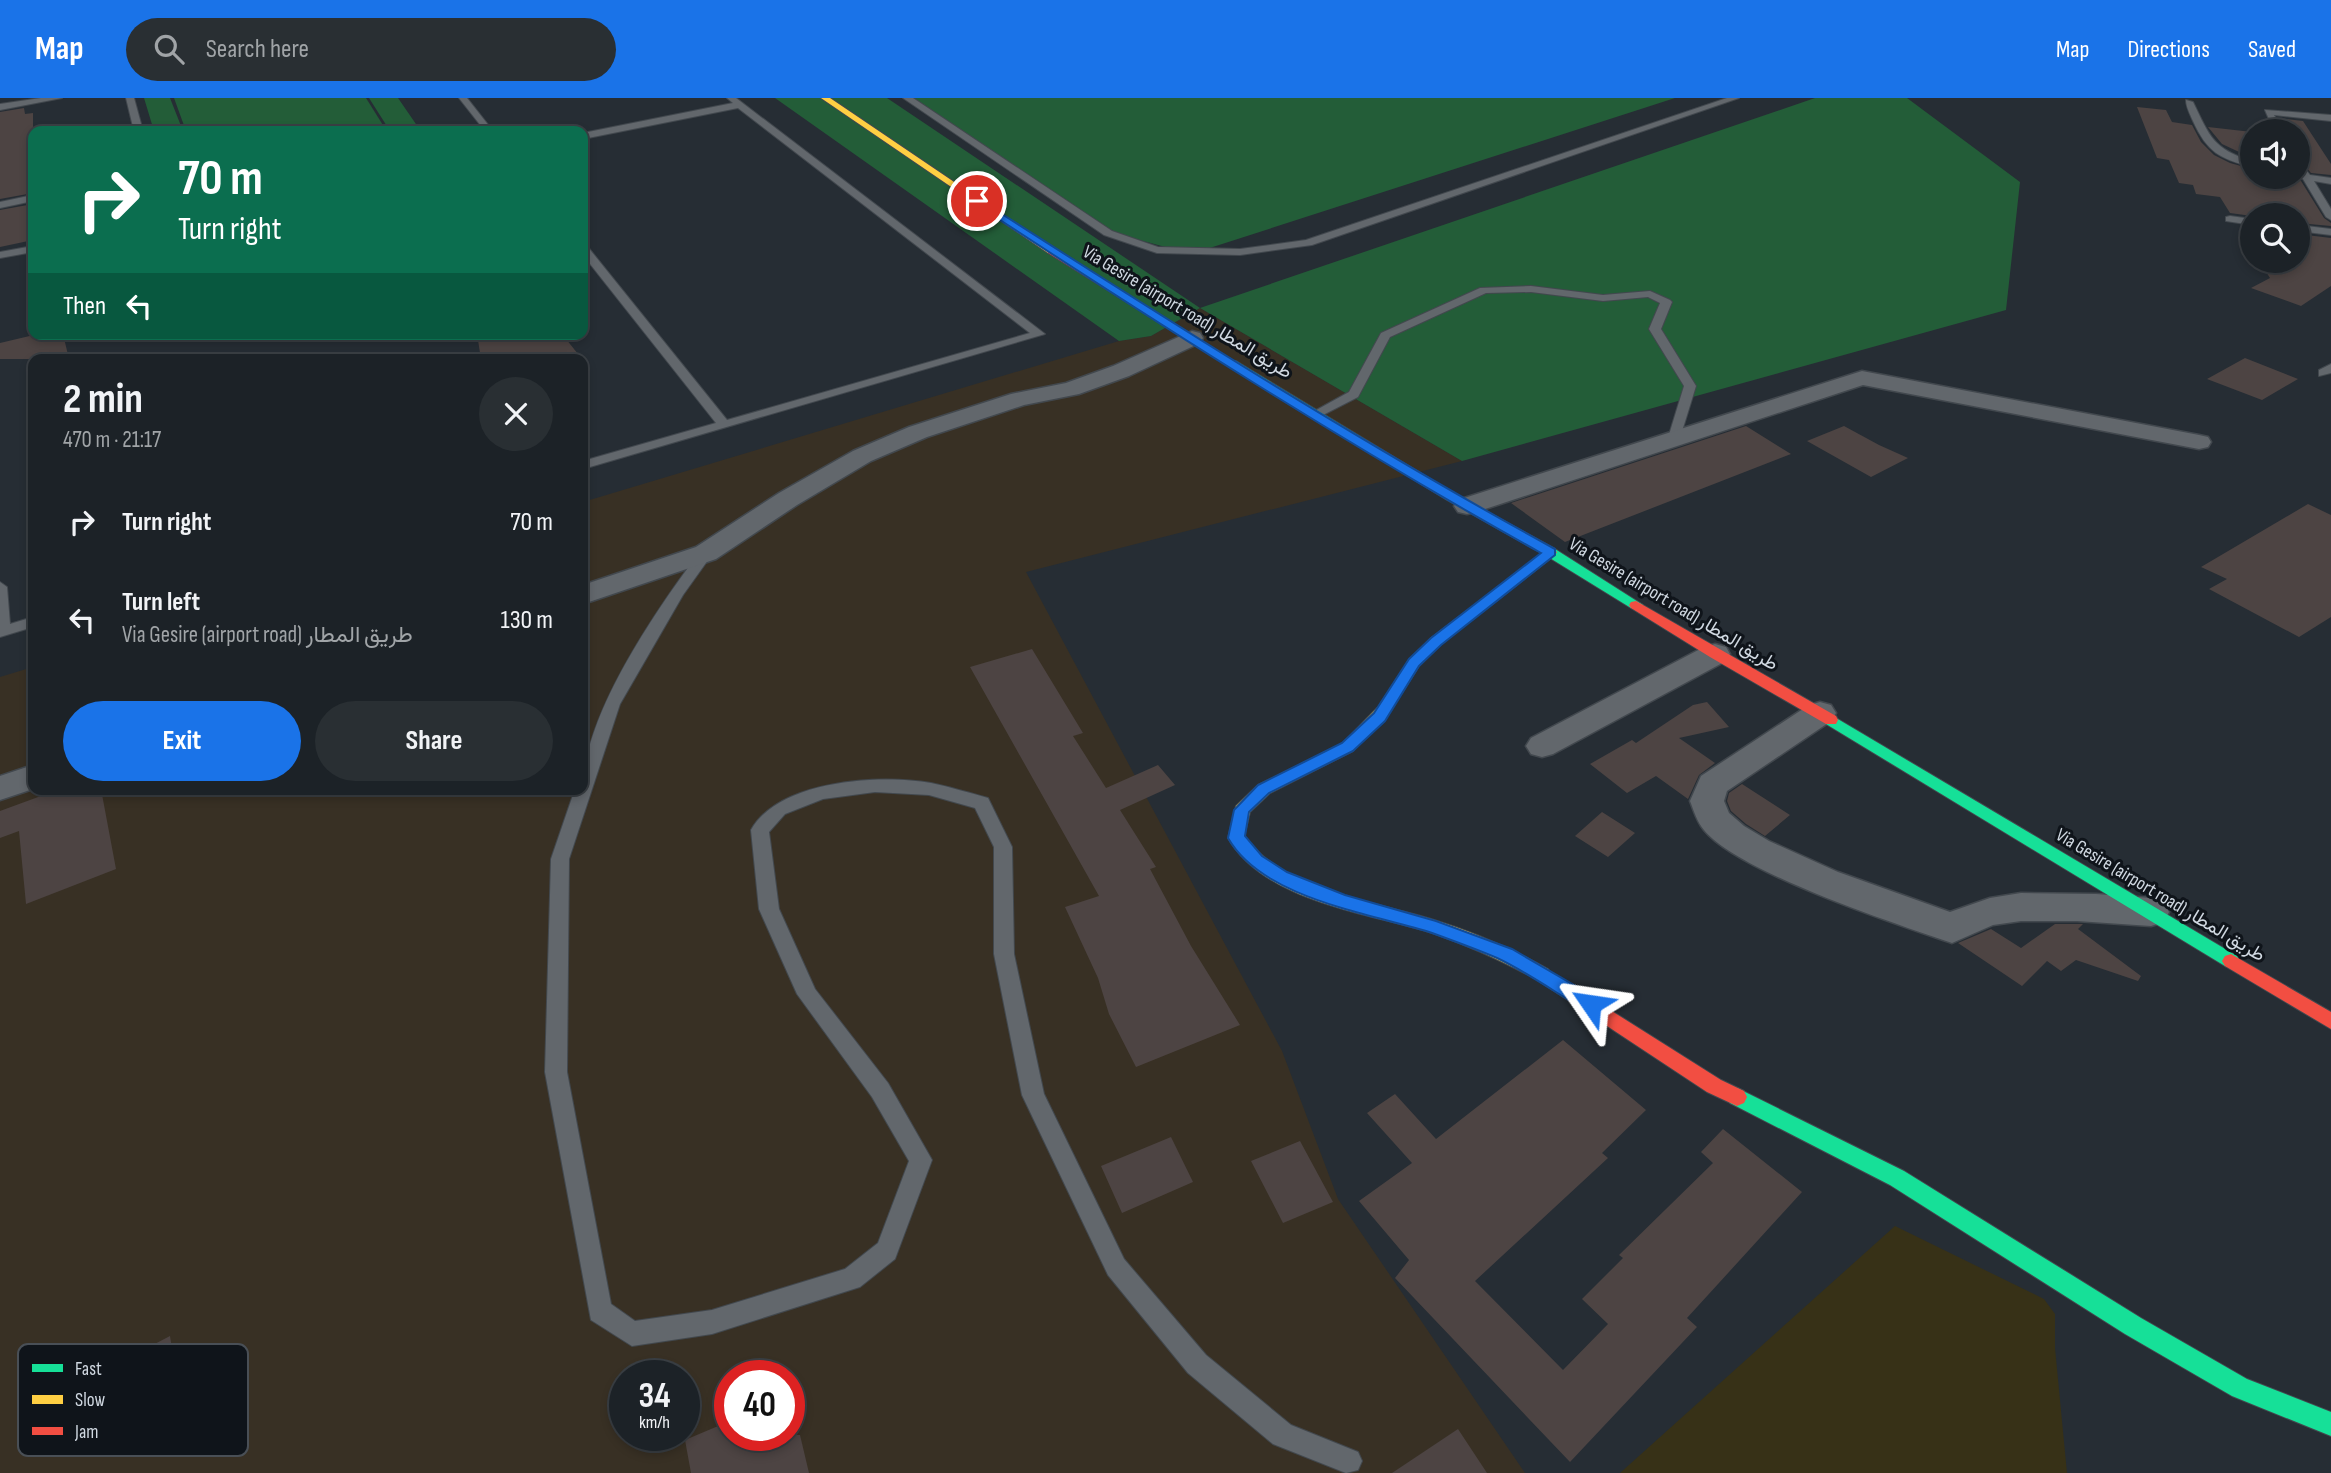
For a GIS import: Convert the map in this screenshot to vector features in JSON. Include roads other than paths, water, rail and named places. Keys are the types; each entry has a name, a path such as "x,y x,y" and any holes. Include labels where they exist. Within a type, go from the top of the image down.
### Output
{"main road":[{"name":"Via Gesire (airport road) طريق المطار","path":"825,98 1041,245 1192,338 1467,506 1550,552 1715,654 1820,713 2331,1021"},
{"path":"1550,552 1436,641 1414,663 1380,717 1348,747 1264,789 1242,810 1236,838 1256,861 1281,877 1341,901 1436,928 1506,954 1571,991 1714,1086 1897,1178 2133,1326 2240,1388 2331,1424"}],"street":[{"path":"588,593 706,553 788,499 862,456 918,432 1019,399 1071,390 1121,371 1192,338"},
{"path":"1467,506 1862,378 2199,442"},
{"path":"1542,746 1715,654"},
{"path":"1820,713 1713,784 1707,801 1716,822 1743,844 1843,887 1952,928 1975,916 2003,909 2073,907 2151,912"},
{"path":"0,788 28,779"}],"lane":[{"path":"0,107 58,98"},
{"path":"130,98 138,126"},
{"path":"463,98 485,126"},
{"path":"907,98 1108,233 1157,250 1241,252 1308,243 1735,98"},
{"path":"588,135 734,101 1039,334 588,464"},
{"path":"2189,102 2211,147 2225,156 2240,160"},
{"path":"2272,119 2268,112 2331,118"},
{"path":"2310,178 2331,181"},
{"path":"2310,188 2331,218"},
{"path":"0,205 28,199"},
{"path":"2230,219 2240,220"},
{"path":"2310,229 2331,232"},
{"path":"0,255 28,249"},
{"path":"588,254 724,424"},
{"path":"1317,413 1354,394 1385,335 1484,290 1531,289 1603,298 1650,294 1666,302 1655,329 1690,386 1674,438"},
{"path":"588,776 612,704 676,594 706,553"},
{"path":"0,587 2,631 28,623"},
{"path":"581,795 560,859 556,1072 600,1311 632,1334 712,1322 852,1279 887,1251 921,1160 880,1090 807,994 769,909 760,830 779,809 821,793 875,786 929,789 982,803 1003,847 1004,954 1033,1094 1116,1267 1197,1364 1282,1435 1349,1461"}]}
